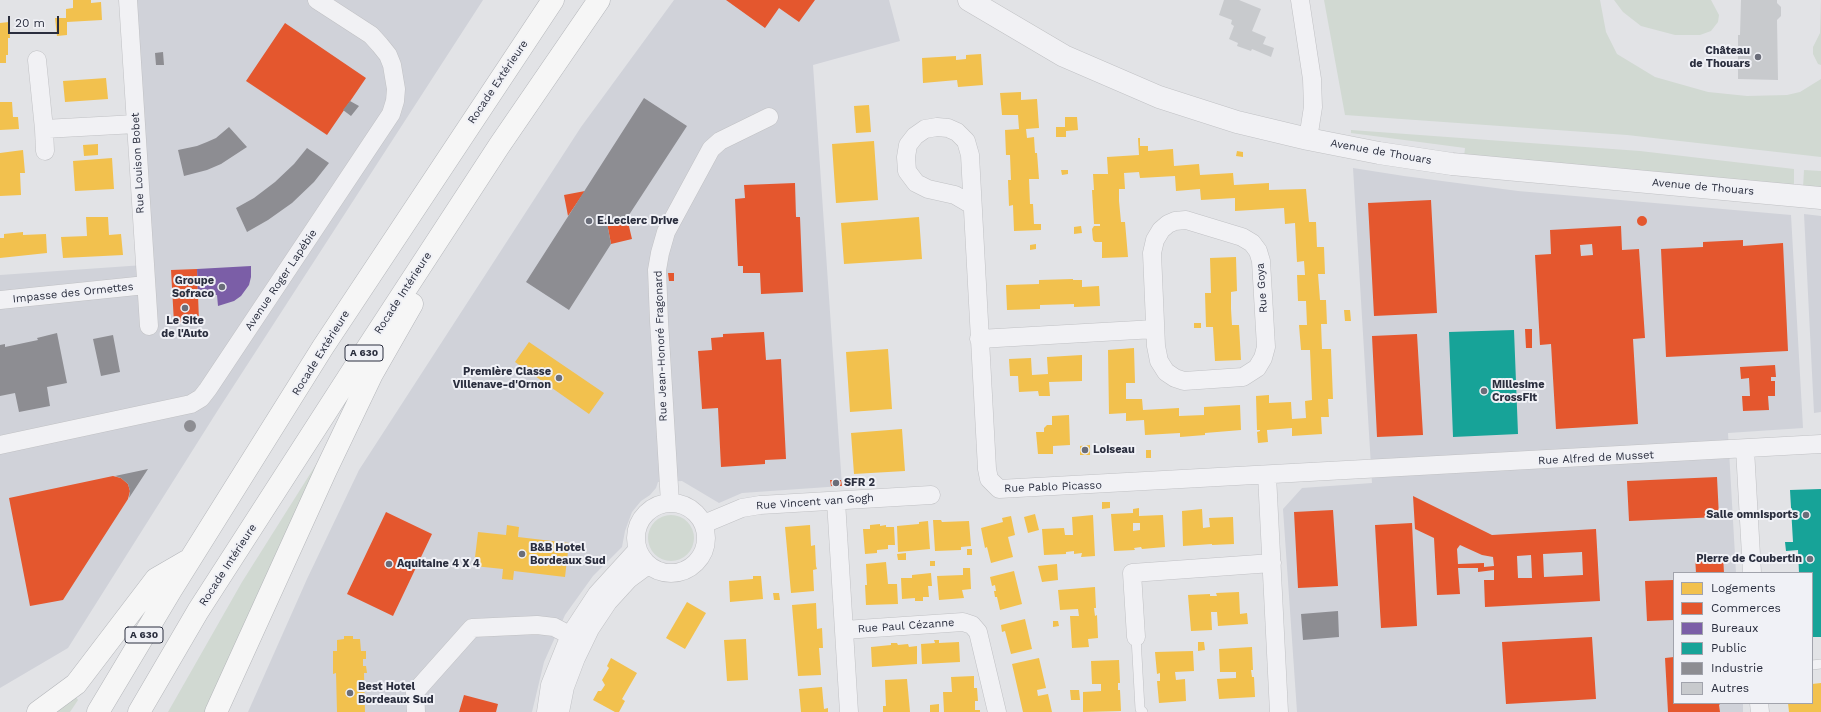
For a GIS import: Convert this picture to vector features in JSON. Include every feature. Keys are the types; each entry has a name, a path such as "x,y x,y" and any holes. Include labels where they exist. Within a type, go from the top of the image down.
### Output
{"highway":[{"name":"Rocade Extérieure","path":"98,712 190,559 323,347 553,0"},
{"name":"Rocade Intérieure","path":"139,712 198,610 499,146 599,0"},
{"path":"216,712 372,374 499,146"},
{"path":"38,712 76,684 156,579 190,559"}],"street":[{"name":"Rue Louison Bobet","path":"128,0 149,326"},
{"name":"Avenue Roger Lapébie","path":"0,445 192,404 202,398 208,390 391,114 395,101 396,89 392,65 388,55 370,36 317,0"},
{"name":"Avenue de Thouars","path":"969,0 1064,56 1159,97 1237,122 1308,139 1378,153 1452,164 1821,198"},
{"path":"1300,0 1312,79 1313,107 1308,139"},
{"path":"37,60 45,151"},
{"name":"Rue Jean-Honoré Fragonard","path":"670,503 659,321 657,270 660,253 666,232 711,149 720,140 769,117"},
{"path":"44,129 136,124"},
{"name":"Rue Pablo Picasso","path":"972,205 955,195 928,189 916,183 907,171 906,157 908,145 915,136 925,129 937,127 957,132 966,141 970,155 987,469 989,479 999,490 1371,469"},
{"name":"Rue Goya","path":"1176,221 1194,222 1242,237 1252,243 1258,251 1261,260 1266,347 1264,358 1257,368 1243,377 1184,381 1175,378 1166,372 1159,361 1155,329 1152,252 1155,240 1161,230 1176,221"},
{"name":"Impasse des Ormettes","path":"0,300 146,285"},
{"path":"979,340 1155,329"},
{"name":"Rue Alfred de Musset","path":"1371,469 1821,444"},
{"path":"1745,449 1752,572"},
{"path":"1267,475 1279,712"},
{"name":"Rue Vincent van Gogh","path":"703,523 742,508 760,505 931,495"},
{"name":"Rue Paul Cézanne","path":"836,501 849,712"},
{"path":"670,503 680,504 689,508 703,523 706,536 704,550 697,562 686,570 673,573 659,572 642,558 636,539 642,518 650,510 659,505 670,503"},
{"path":"546,712 550,685 576,638 597,594 638,549"},
{"path":"1136,637 1132,573 1272,563"},
{"path":"560,712 576,638 597,617 608,602 648,564"},
{"name":"Rue Paul Cézanne","path":"844,630 963,622 972,624 978,632 998,712"},
{"path":"416,712 415,692 472,628 537,626 554,627 576,638"}],"lane":[{"path":"1136,637 1140,709 1143,712"}],"shaded area":[{"path":"128,0 483,0 218,410 68,648 0,688 0,275 144,265"},
{"path":"674,0 889,0 900,41 813,65 842,486 742,493 719,503 682,481 658,482 656,488 650,495 641,501 632,512 625,531 622,547 593,576 565,615 544,662 532,712 248,712 307,579 359,470 581,127"},
{"path":"1324,0 1600,0 1606,32 1617,54 1655,77 1708,92 1747,96 1787,95 1800,92 1821,79 1821,157 1627,135 1345,115"},
{"path":"1614,0 1711,0 1719,15 1718,22 1711,31 1700,35 1675,35 1641,26 1623,12"},
{"path":"1821,0 1821,65 1818,64 1813,54 1813,47 1820,33"},
{"path":"1351,130 1640,151 1794,169 1794,187 1464,157 1465,148 1351,133"},
{"path":"1353,168 1518,191 1791,215 1803,428 1728,433 1736,572 1673,572 1673,704 1743,704 1743,712 1297,712 1283,509 1302,488 1372,483"},
{"path":"1804,170 1821,171 1821,190 1803,188"},
{"path":"1804,214 1821,216 1821,412 1814,413"},
{"path":"322,455 209,712 168,712 242,582"},
{"path":"671,515 684,519 690,525 694,538 690,551 684,557 671,561 658,557 652,551 648,538 652,525 658,519"},
{"path":"76,697 78,700 70,712 54,712"}],"building: Logements":[{"path":"73,0 91,0 91,3 101,2 102,20 67,22 67,35 57,36 55,18 66,18 66,9 73,8"},
{"path":"9,22 10,38 8,38 8,55 6,55 6,63 0,63 0,23"},
{"path":"981,54 983,85 958,87 957,80 923,83 922,58 956,56 956,60 966,59 966,55"},
{"path":"106,78 108,99 65,102 63,81"},
{"path":"1021,92 1021,100 1037,99 1039,128 1026,129 1027,138 1034,137 1035,153 1037,153 1039,179 1029,179 1030,204 1033,204 1034,224 1041,224 1041,230 1014,231 1013,205 1009,206 1008,180 1011,180 1010,155 1006,155 1005,130 1019,129 1018,115 1002,115 1000,93"},
{"path":"0,102 12,102 13,117 18,117 19,129 0,130"},
{"path":"869,105 871,132 856,133 854,106"},
{"path":"1065,117 1077,117 1078,130 1066,131 1066,137 1056,137 1056,127 1065,127"},
{"path":"1138,138 1140,138 1140,146 1148,146 1148,151 1173,149 1174,166 1199,164 1200,175 1233,173 1234,185 1269,183 1269,190 1306,189 1309,222 1316,222 1317,247 1324,247 1325,274 1318,274 1320,300 1326,300 1327,324 1321,324 1322,349 1331,349 1333,399 1328,399 1329,417 1321,417 1322,434 1292,436 1292,428 1267,430 1268,442 1258,443 1257,432 1260,430 1257,430 1256,396 1269,395 1269,403 1291,402 1292,419 1306,418 1305,401 1312,400 1310,350 1301,350 1299,325 1307,325 1306,301 1298,301 1297,275 1305,275 1304,261 1297,262 1295,223 1285,224 1284,208 1235,211 1235,198 1201,200 1200,189 1176,191 1175,176 1140,178 1139,172 1124,173 1125,189 1119,189 1119,201 1121,222 1125,222 1128,257 1102,258 1102,242 1095,242 1093,240 1092,229 1094,226 1100,226 1100,224 1094,224 1092,190 1094,190 1093,174 1108,174 1107,157 1139,155"},
{"path":"874,141 878,200 836,203 832,144"},
{"path":"98,144 98,155 84,156 83,145"},
{"path":"23,150 25,173 20,173 21,195 0,196 0,153"},
{"path":"1237,151 1243,152 1243,157 1236,156"},
{"path":"112,158 114,189 75,191 73,161"},
{"path":"1061,170 1068,170 1068,174 1062,175"},
{"path":"86,217 108,217 109,235 121,234 123,255 63,258 61,237 87,236"},
{"path":"919,217 922,259 844,264 841,223"},
{"path":"1081,226 1082,233 1074,234 1074,227"},
{"path":"23,232 23,235 46,234 47,253 0,258 0,238 4,238 4,234"},
{"path":"1036,244 1036,249 1030,250 1030,245"},
{"path":"1236,257 1237,291 1231,292 1231,309 1232,325 1239,325 1241,360 1215,361 1213,327 1206,327 1205,293 1211,293 1210,258"},
{"path":"1039,280 1082,280 1082,287 1099,286 1100,306 1074,307 1074,304 1040,305 1040,309 1007,310 1006,285 1039,284"},
{"path":"1344,310 1350,310 1351,321 1345,321"},
{"path":"1194,323 1201,323 1201,328 1194,328"},
{"name":"Première Classe Villenave-d'Ornon","path":"529,342 604,393 589,414 515,362"},
{"path":"1134,348 1135,383 1126,383 1126,399 1142,399 1143,410 1179,408 1179,416 1204,415 1204,407 1240,405 1241,430 1180,437 1180,433 1145,435 1144,420 1126,421 1126,413 1109,414 1108,350"},
{"path":"888,349 892,409 850,412 846,352"},
{"path":"1082,355 1082,381 1049,382 1050,396 1039,396 1038,391 1019,392 1018,376 1010,376 1009,359 1031,358 1032,375 1048,374 1047,357"},
{"path":"1069,415 1070,445 1053,446 1053,454 1038,454 1036,432 1044,432 1044,428 1047,425 1052,425 1052,416"},
{"path":"902,429 905,471 854,474 851,433"},
{"name":"Loiseau","path":"1090,445 1090,455 1080,455 1080,446"},
{"path":"1146,450 1151,450 1151,458 1146,458"},
{"path":"1102,502 1110,502 1110,508 1102,509"},
{"path":"1139,508 1139,516 1163,515 1165,547 1142,549 1141,547 1134,548 1135,550 1114,551 1111,514 1133,513 1133,509","holes":["1133,523 1140,523 1140,530 1133,531"]},
{"path":"1202,509 1203,528 1210,527 1209,518 1233,517 1234,544 1183,546 1182,511"},
{"path":"1035,514 1039,530 1028,533 1024,517"},
{"path":"1093,515 1095,556 1081,557 1082,553 1074,554 1074,551 1066,552 1066,554 1044,555 1042,529 1064,528 1065,535 1073,535 1072,517"},
{"path":"1011,516 1015,535 1008,537 1013,557 991,563 987,547 985,548 981,528 1003,522 1002,518"},
{"path":"933,520 941,520 942,522 969,521 971,546 961,547 961,550 935,551"},
{"path":"928,521 930,549 898,552 897,526 919,524 919,522"},
{"path":"880,524 880,526 886,525 886,527 894,527 895,545 888,545 888,549 877,550 877,553 865,554 863,529 870,529 870,525"},
{"name":"B&B Hotel Bordeaux Sud","path":"507,525 519,527 518,537 569,543 565,577 514,571 513,580 502,579 503,569 474,566 478,532 506,535"},
{"path":"810,525 811,546 815,545 817,569 813,570 814,591 791,593 785,527"},
{"path":"967,549 972,549 972,555 967,555"},
{"path":"906,553 906,560 898,560 897,554"},
{"path":"930,561 935,561 935,566 930,566"},
{"path":"886,562 888,584 897,584 898,604 866,605 866,564"},
{"path":"1057,564 1058,580 1042,582 1038,566"},
{"path":"963,568 970,568 971,589 962,590 964,598 939,600 937,576 963,575"},
{"path":"1014,571 1022,604 1000,610 997,597 995,597 995,585 992,586 990,577"},
{"path":"931,573 932,586 928,586 929,597 923,597 923,601 915,601 915,598 902,599 901,578 912,578 912,575"},
{"path":"753,576 761,576 763,599 730,602 729,581 753,579"},
{"path":"1095,587 1096,608 1094,608 1095,616 1097,615 1098,638 1088,639 1089,647 1072,648 1070,616 1079,616 1078,609 1060,610 1058,590"},
{"path":"1239,592 1240,614 1247,613 1248,624 1218,626 1217,612 1211,612 1212,630 1191,631 1188,595 1210,594 1210,596 1217,596 1216,593"},
{"path":"773,593 779,593 780,600 774,600"},
{"path":"687,602 706,613 685,649 666,638"},
{"path":"816,603 817,629 822,628 823,648 819,648 821,675 798,676 792,605"},
{"path":"1025,619 1032,649 1011,654 1005,631 1002,632 1001,625"},
{"path":"1053,621 1058,621 1059,626 1053,627"},
{"name":"Best Hotel Bordeaux Sud","path":"344,636 353,636 353,639 360,639 361,651 366,651 366,659 363,659 363,666 366,666 367,673 364,673 365,712 337,712 336,673 333,674 333,651 337,651 337,640 344,639"},
{"path":"746,639 748,680 727,681 724,640"},
{"path":"934,640 939,640 939,643 959,642 960,662 922,664 921,644 935,643"},
{"path":"1198,642 1204,642 1205,650 1198,651"},
{"path":"891,643 897,643 898,645 908,644 909,647 917,646 917,664 872,667 871,647 891,645"},
{"path":"1252,647 1253,670 1251,670 1252,677 1254,677 1255,697 1219,699 1217,679 1236,678 1236,672 1220,672 1219,649"},
{"path":"1193,651 1194,671 1175,672 1176,680 1185,679 1186,701 1159,703 1157,681 1160,681 1160,673 1157,674 1155,652"},
{"path":"611,658 637,673 622,699 625,701 619,712 615,712 593,700 598,691 601,691 605,685 602,680 609,668 607,666"},
{"path":"1039,658 1046,688 1037,690 1038,696 1048,694 1052,712 1023,712 1012,664"},
{"path":"1119,660 1120,683 1118,683 1118,690 1120,690 1121,711 1083,712 1083,692 1101,691 1101,684 1092,684 1091,661"},
{"path":"974,676 974,688 977,688 978,701 975,701 975,710 980,710 980,712 944,712 943,692 952,692 951,677"},
{"path":"907,679 910,712 883,712 883,706 886,706 885,680"},
{"path":"1821,683 1821,712 1789,712 1788,704 1813,704 1813,684"},
{"path":"822,687 824,709 828,708 828,712 801,712 799,689"},
{"path":"1070,690 1079,690 1080,700 1071,700"},
{"path":"939,704 939,712 930,712 930,705"}],"building: Commerces":[{"path":"726,0 815,0 799,22 779,8 765,28"},
{"path":"285,23 366,78 327,135 246,81"},
{"path":"795,183 796,217 800,217 803,292 761,294 760,273 743,273 743,266 738,266 735,199 745,198 744,185"},
{"path":"585,191 568,216 564,195"},
{"path":"1431,200 1437,313 1374,316 1368,203"},
{"path":"1640,216 1644,216 1646,217 1646,225 1640,226 1637,223 1637,219"},
{"path":"627,218 632,239 611,244 607,223"},
{"path":"1621,226 1622,250 1639,249 1645,338 1633,339 1638,424 1556,429 1551,344 1540,345 1535,255 1551,254 1550,230","holes":["1592,244 1593,255 1581,256 1580,245"]},
{"path":"1743,240 1743,246 1783,243 1788,351 1666,357 1661,249 1703,247 1703,242"},
{"name":"Le Site de l'Auto","path":"197,269 199,321 174,323 171,270"},
{"path":"668,273 674,273 674,281 669,281"},
{"path":"1525,329 1532,329 1532,348 1526,348"},
{"path":"764,332 766,360 781,359 786,459 765,460 765,464 721,467 718,408 702,409 698,351 712,350 711,338 723,337 723,334"},
{"path":"1417,334 1423,435 1377,437 1372,336"},
{"path":"1775,365 1776,377 1771,377 1771,381 1775,381 1775,396 1768,396 1769,410 1743,411 1742,396 1750,396 1749,378 1741,379 1740,367"},
{"path":"113,476 121,478 128,484 130,491 128,499 63,600 30,606 9,498"},
{"path":"1717,477 1719,517 1629,521 1627,481"},
{"name":"SFR 2","path":"830,480 841,480 842,486 831,486"},
{"path":"1413,496 1492,535 1596,529 1600,601 1485,607 1484,580 1494,580 1494,570 1478,572 1478,568 1458,568 1460,594 1437,595 1434,538 1415,529","holes":["1460,545 1482,555 1493,557 1494,566 1484,567 1484,563 1458,564 1457,549","1582,552 1583,575 1544,577 1543,554","1531,555 1532,578 1518,578 1517,556"]},
{"path":"1333,510 1338,586 1298,588 1294,512"},
{"name":"Aquitaine 4 X 4","path":"386,512 432,534 393,616 347,594"},
{"path":"1412,523 1417,626 1381,628 1375,525"},
{"path":"1723,555 1724,572 1696,572 1695,556"},
{"path":"1673,580 1673,620 1647,621 1645,581"},
{"path":"1592,637 1596,699 1506,704 1502,642"},
{"path":"1673,657 1673,704 1720,704 1720,712 1668,712 1665,658"},
{"path":"464,695 498,704 496,712 459,712"}],"building: Bureaux":[{"name":"Groupe Sofraco","path":"251,266 249,285 241,296 234,301 218,306 217,295 198,296 197,269"}],"building: Public":[{"path":"1514,330 1518,434 1453,437 1449,332"},
{"name":"Pierre de Coubertin","path":"1821,489 1821,637 1813,637 1813,572 1799,572 1798,550 1786,551 1785,542 1793,542 1790,490"}],"building: Industrie":[{"path":"163,52 164,65 156,65 155,53"},
{"path":"644,98 687,126 627,218 607,223 611,244 569,310 526,282"},
{"path":"350,101 359,106 351,116 343,110"},
{"path":"229,127 247,147 221,164 207,170 184,176 178,150 197,146 216,138"},
{"path":"307,148 329,163 314,182 292,203 268,220 247,232 236,208 254,198 275,182 294,164"},
{"path":"57,333 67,383 47,387 50,406 19,412 15,393 0,396 0,345 5,344 5,347 38,340 37,338"},
{"path":"113,335 120,372 101,376 93,339"},
{"path":"188,420 192,420 196,426 192,432 188,432 184,428 184,424"},
{"path":"148,469 129,498 130,491 128,484 121,478 115,476"},
{"path":"1338,611 1339,637 1303,640 1301,614"}],"building: Autres":[{"path":"1224,0 1239,0 1261,9 1252,31 1266,37 1263,44 1274,48 1271,57 1252,49 1251,51 1237,46 1238,43 1229,39 1234,26 1231,24 1232,20 1219,15"},
{"name":"Château de Thouars","path":"1741,0 1777,0 1777,3 1781,7 1781,16 1777,20 1778,80 1738,79 1738,35 1740,35"}],"place":[{"name":"Château de Thouars","path":"1758,57"},
{"name":"E.Leclerc Drive","path":"589,221"},
{"name":"Groupe Sofraco","path":"222,287"},
{"name":"Le Site de l'Auto","path":"185,308"},
{"name":"Première Classe Villenave-d'Ornon","path":"559,378"},
{"name":"Millesime CrossFit","path":"1484,391"},
{"name":"Loiseau","path":"1085,450"},
{"name":"SFR 2","path":"836,483"},
{"name":"Salle omnisports","path":"1806,515"},
{"name":"B&B Hotel Bordeaux Sud","path":"522,554"},
{"name":"Pierre de Coubertin","path":"1810,559"},
{"name":"Aquitaine 4 X 4","path":"389,564"},
{"name":"Best Hotel Bordeaux Sud","path":"350,693"}]}
